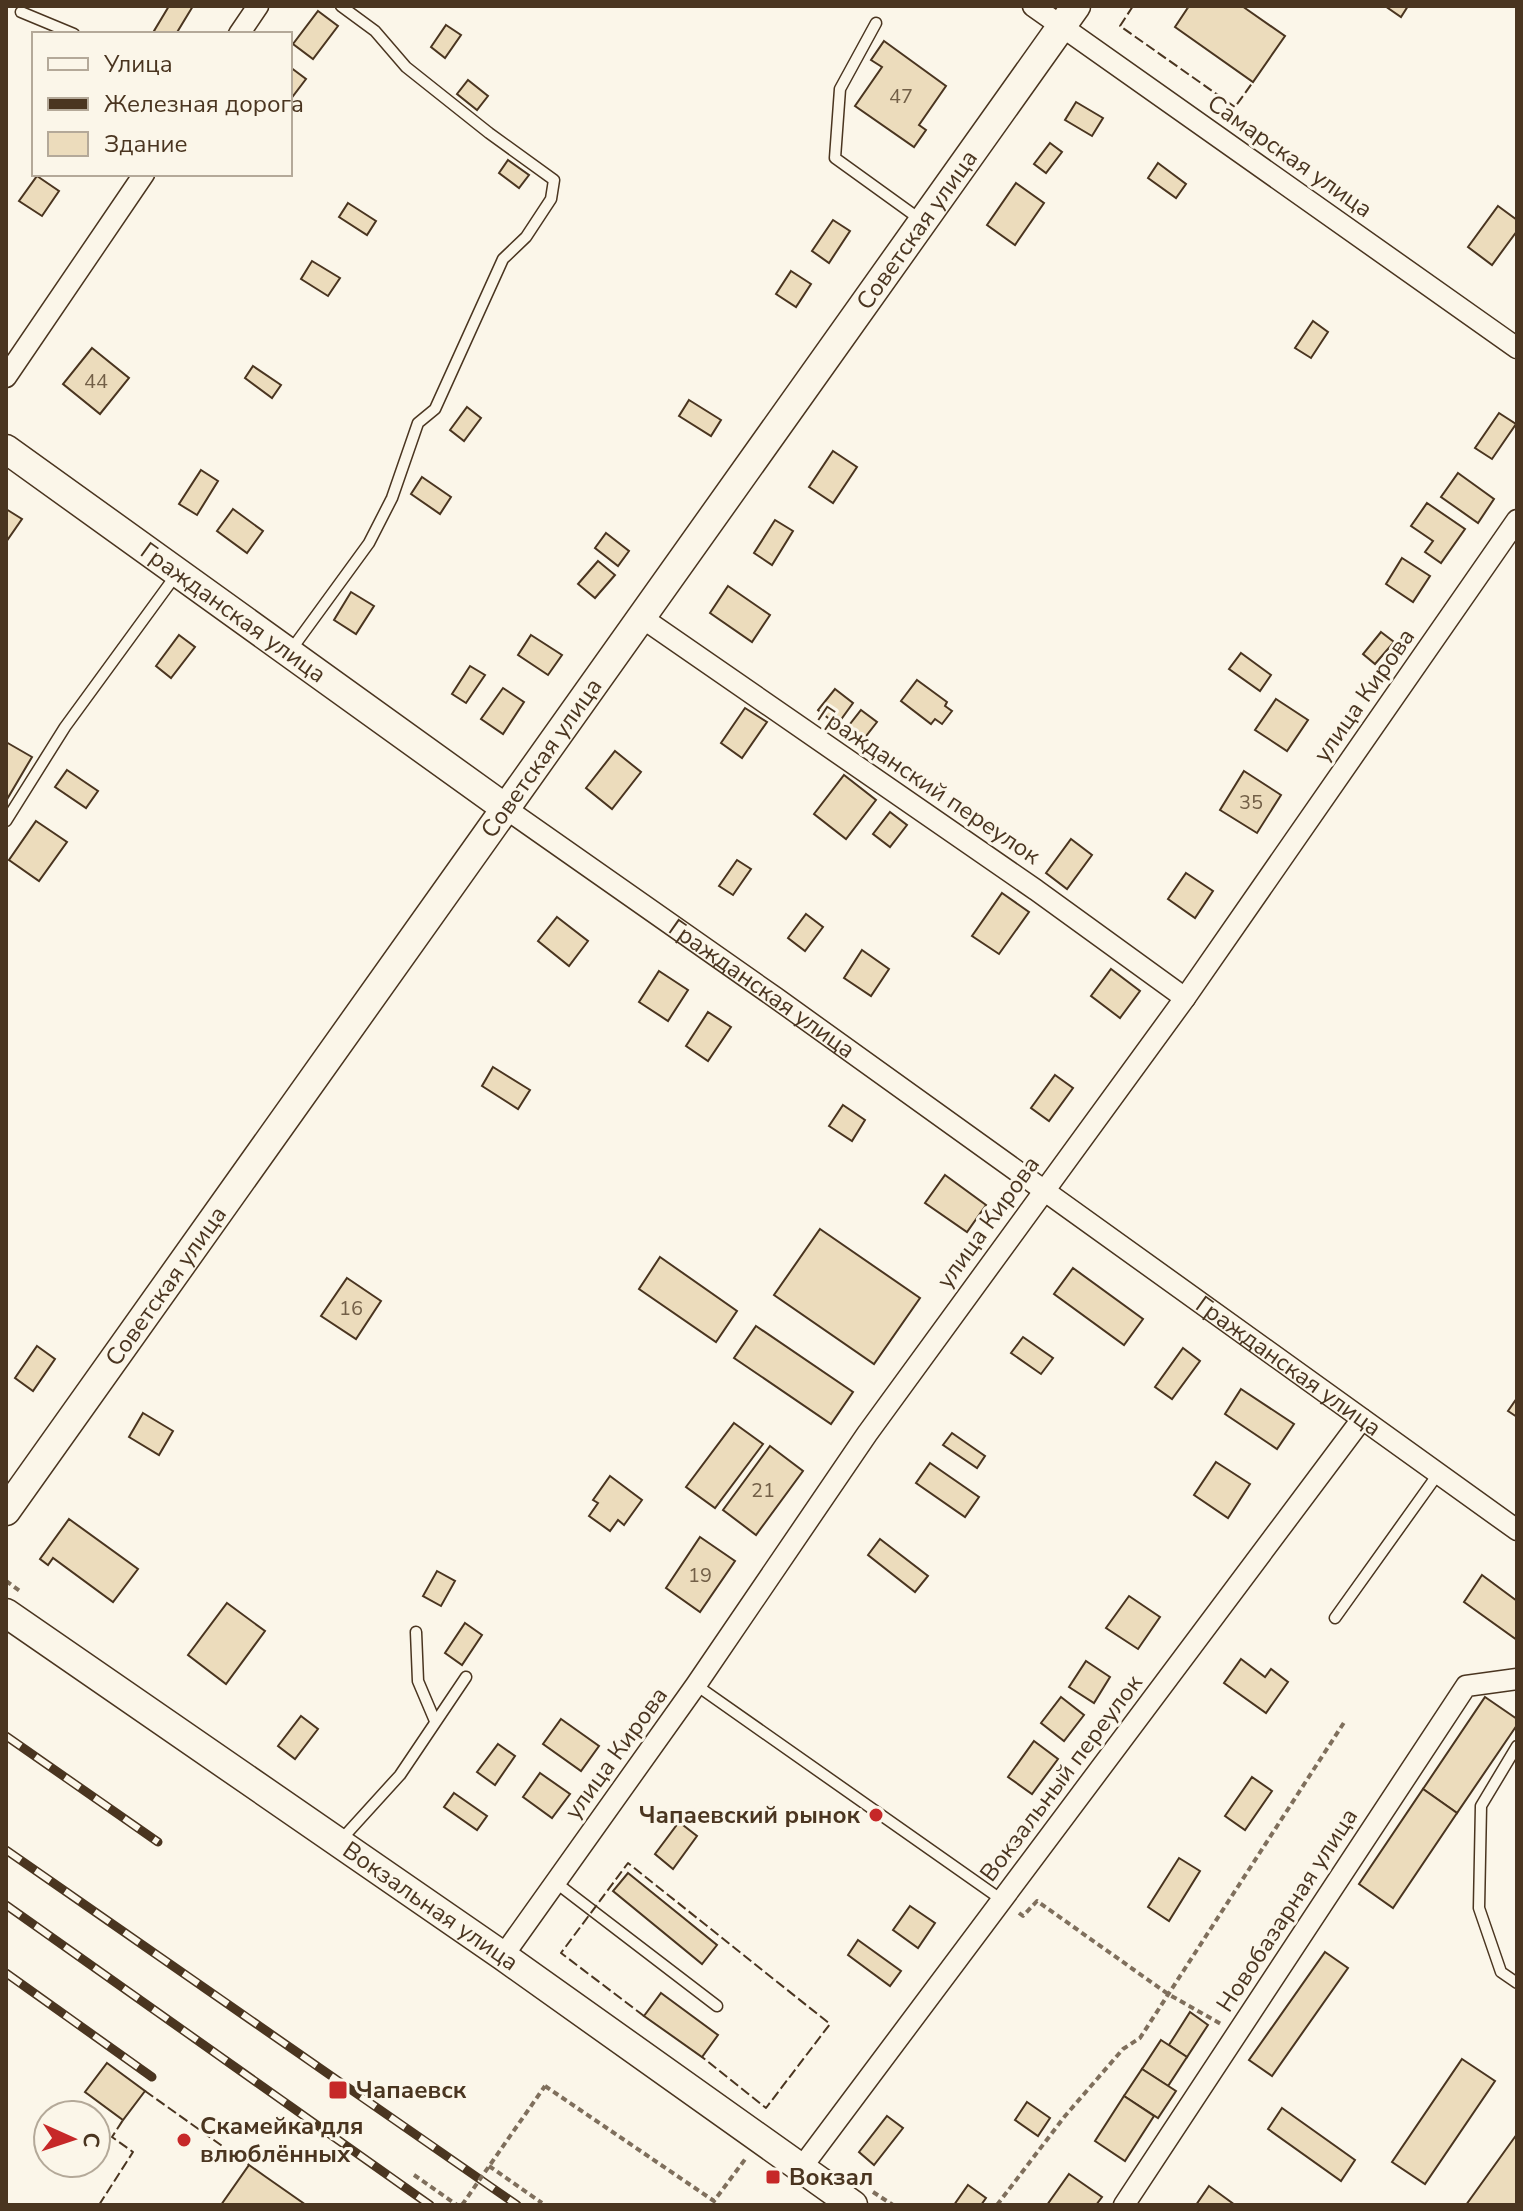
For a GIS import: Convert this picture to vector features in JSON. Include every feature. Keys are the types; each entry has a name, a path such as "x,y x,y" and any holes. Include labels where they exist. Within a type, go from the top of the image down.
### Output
{"street":[{"path":"240,32 258,6"},
{"name":"Самарская улица","path":"1033,6 1068,16 1517,348"},
{"name":"Советская улица","path":"6,1511 1068,16"},
{"path":"6,377 143,176"},
{"name":"Гражданская улица","path":"6,449 288,654 776,998 1517,1530"},
{"name":"улица Кирова","path":"503,1956 696,1685 867,1434 1185,998 1517,520"},
{"name":"Гражданский переулок","path":"641,617 1036,890 1185,998"},
{"name":"Вокзальный переулок","path":"802,2167 1362,1419"},
{"name":"Вокзальная улица","path":"6,1613 503,1956 853,2205"},
{"name":"Новобазарная улица","path":"1124,2205 1466,1686 1517,1679"}],"lane":[{"path":"288,654 369,543 392,498 418,423 435,409 503,259 526,237 551,199 554,180 406,67 375,31 341,6"},
{"path":"21,12 69,32"},
{"path":"876,23 840,89 835,158 923,222"},
{"path":"6,821 65,727 177,573"},
{"path":"1335,1618 1438,1474"},
{"path":"416,1632 418,1681 435,1721"},
{"path":"338,1842 400,1775 466,1677"},
{"path":"696,1685 1002,1900"},
{"path":"1517,1746 1481,1806 1479,1908 1501,1972 1517,1983"},
{"path":"555,1882 717,2006"}],"path":[{"path":"997,2205 1065,2116 1123,2049 1140,2038 1345,1721"},
{"path":"1002,1900 1023,1916 1037,1901 1168,1994 1213,2017 1236,2035"},
{"path":"414,2175 459,2205 545,2086 612,2134"},
{"path":"489,2166 542,2203"}],"building":[{"path":"169,6 193,6 177,32 154,31"},
{"path":"1189,6 1242,6 1285,36 1253,82 1175,27"},
{"path":"1385,6 1408,6 1401,17"},
{"path":"318,11 338,26 313,59 293,44"},
{"path":"446,25 461,35 445,58 431,47"},
{"path":"884,41 946,86 919,125 926,130 914,147 855,106 882,67 871,60"},
{"path":"292,68 306,79 292,97"},
{"path":"468,80 488,96 477,110 457,94"},
{"path":"1076,102 1103,118 1092,136 1065,120"},
{"path":"1050,143 1062,152 1046,173 1034,164"},
{"path":"508,160 529,175 519,188 499,173"},
{"path":"1158,163 1186,184 1176,198 1148,178"},
{"path":"37,176 59,191 42,216 19,201"},
{"path":"1016,183 1044,203 1015,245 987,225"},
{"path":"348,203 376,221 367,235 339,217"},
{"path":"1498,206 1517,220 1517,231 1492,265 1468,247"},
{"path":"833,220 850,231 829,263 812,251"},
{"path":"312,261 340,278 328,296 301,279"},
{"path":"791,271 811,284 796,307 776,294"},
{"path":"1313,321 1328,332 1311,358 1295,348"},
{"path":"92,348 129,378 100,414 63,384"},
{"path":"253,366 281,385 272,398 245,378"},
{"path":"689,400 721,420 711,436 679,416"},
{"path":"467,407 481,418 464,441 450,430"},
{"path":"1499,413 1516,424 1492,459 1475,448"},
{"path":"833,451 857,467 833,503 809,487"},
{"path":"201,470 218,481 197,515 179,504"},
{"path":"1458,473 1494,499 1478,523 1441,497"},
{"path":"422,477 451,497 440,514 411,494"},
{"path":"1427,503 1465,529 1441,563 1425,552 1433,541 1411,526"},
{"path":"6,509 22,519 6,542"},
{"path":"233,509 263,531 247,553 217,531"},
{"path":"775,520 793,531 772,565 754,553"},
{"path":"606,533 629,551 618,566 595,548"},
{"path":"1402,558 1430,576 1413,602 1386,584"},
{"path":"598,561 615,575 595,598 578,584"},
{"path":"728,586 770,615 752,642 710,613"},
{"path":"351,592 374,606 356,634 334,620"},
{"path":"1381,632 1394,642 1375,664 1363,654"},
{"path":"179,635 195,647 171,678 156,666"},
{"path":"531,635 562,655 548,675 518,655"},
{"path":"1241,653 1271,675 1260,691 1229,669"},
{"path":"470,666 485,675 466,703 452,694"},
{"path":"917,680 947,702 945,706 952,711 942,724 935,719 931,724 901,701"},
{"path":"503,688 524,702 503,734 481,719"},
{"path":"835,689 853,703 837,725 818,710"},
{"path":"1276,699 1308,720 1287,751 1255,730"},
{"path":"745,708 767,722 742,758 721,743"},
{"path":"861,710 877,722 859,745 843,733"},
{"path":"6,742 32,757 6,801"},
{"path":"615,751 641,772 612,809 586,788"},
{"path":"67,770 98,791 86,808 55,787"},
{"path":"1244,771 1281,795 1257,833 1220,810"},
{"path":"844,775 876,800 846,839 814,814"},
{"path":"890,812 907,825 890,847 873,834"},
{"path":"36,821 67,842 39,881 9,860"},
{"path":"1071,839 1092,855 1067,889 1046,873"},
{"path":"737,860 751,869 733,895 719,886"},
{"path":"1186,873 1213,891 1195,918 1168,899"},
{"path":"1002,893 1029,912 999,954 972,936"},
{"path":"806,914 823,927 805,951 788,938"},
{"path":"557,917 588,941 569,966 538,941"},
{"path":"862,950 889,969 871,996 844,978"},
{"path":"1111,969 1140,991 1120,1018 1091,996"},
{"path":"659,971 688,990 668,1021 639,1002"},
{"path":"708,1012 731,1027 708,1061 686,1046"},
{"path":"493,1067 530,1090 518,1109 482,1086"},
{"path":"1055,1075 1073,1088 1049,1121 1031,1108"},
{"path":"843,1105 865,1120 852,1141 829,1126"},
{"path":"945,1175 986,1205 967,1232 925,1203"},
{"path":"820,1229 920,1298 874,1364 774,1295"},
{"path":"660,1257 737,1311 716,1342 639,1289"},
{"path":"1073,1268 1143,1319 1124,1345 1054,1294"},
{"path":"347,1278 381,1301 356,1339 321,1316"},
{"path":"756,1326 853,1392 831,1424 734,1358"},
{"path":"1023,1337 1053,1358 1041,1374 1011,1353"},
{"path":"37,1346 55,1359 33,1391 15,1378"},
{"path":"1183,1348 1200,1361 1172,1399 1155,1387"},
{"path":"1241,1389 1294,1424 1277,1449 1225,1414"},
{"path":"1517,1398 1517,1417 1508,1411"},
{"path":"143,1413 173,1431 159,1455 129,1437"},
{"path":"734,1423 763,1444 715,1508 686,1487"},
{"path":"952,1433 985,1456 977,1468 943,1445"},
{"path":"770,1446 803,1471 756,1535 723,1510"},
{"path":"1216,1462 1250,1484 1228,1518 1194,1495"},
{"path":"930,1463 979,1497 965,1517 916,1483"},
{"path":"610,1476 642,1500 624,1525 618,1520 610,1531 589,1516 598,1503 593,1500"},
{"path":"69,1519 138,1569 113,1602 53,1558 48,1565 40,1559"},
{"path":"700,1537 735,1561 700,1612 666,1588"},
{"path":"880,1539 928,1576 915,1592 868,1555"},
{"path":"437,1571 455,1581 441,1606 423,1596"},
{"path":"1482,1575 1517,1601 1517,1640 1464,1602"},
{"path":"1129,1596 1160,1617 1138,1649 1106,1628"},
{"path":"227,1603 265,1631 226,1684 188,1655"},
{"path":"465,1623 482,1635 462,1665 445,1653"},
{"path":"1241,1659 1265,1677 1271,1669 1288,1682 1266,1713 1224,1683"},
{"path":"1086,1661 1110,1677 1094,1703 1069,1687"},
{"path":"1061,1697 1084,1715 1064,1741 1041,1723"},
{"path":"1485,1697 1517,1719 1517,1725 1457,1813 1423,1789"},
{"path":"301,1716 318,1729 295,1759 278,1746"},
{"path":"561,1719 599,1746 581,1771 543,1744"},
{"path":"1034,1741 1058,1759 1032,1794 1008,1777"},
{"path":"498,1744 515,1756 495,1785 477,1772"},
{"path":"540,1773 570,1794 552,1818 523,1797"},
{"path":"1252,1777 1272,1791 1245,1830 1225,1816"},
{"path":"1423,1789 1457,1813 1393,1908 1359,1884"},
{"path":"454,1793 487,1816 477,1830 444,1807"},
{"path":"679,1822 697,1836 673,1869 655,1854"},
{"path":"1179,1858 1200,1871 1169,1921 1148,1907"},
{"path":"628,1873 717,1945 702,1964 613,1891"},
{"path":"910,1906 935,1923 918,1948 893,1930"},
{"path":"858,1940 901,1971 890,1986 848,1955"},
{"path":"1325,1952 1348,1968 1272,2076 1249,2060"},
{"path":"661,1993 718,2035 702,2057 644,2016"},
{"path":"1190,2012 1208,2025 1187,2057 1169,2045"},
{"path":"1161,2040 1187,2057 1168,2086 1142,2069"},
{"path":"1462,2059 1495,2081 1425,2184 1392,2162"},
{"path":"107,2063 145,2091 123,2120 112,2112 112,2099 94,2099 85,2092"},
{"path":"1142,2069 1176,2091 1158,2118 1124,2096"},
{"path":"1124,2096 1154,2116 1125,2161 1095,2141"},
{"path":"1027,2102 1050,2118 1038,2136 1015,2120"},
{"path":"1282,2108 1355,2160 1341,2181 1268,2129"},
{"path":"887,2116 903,2128 874,2165 859,2152"},
{"path":"1517,2134 1517,2205 1466,2205"},
{"path":"249,2165 266,2177 306,2205 221,2205"},
{"path":"1069,2174 1102,2197 1096,2205 1047,2205"},
{"path":"968,2185 986,2198 981,2205 954,2205"},
{"path":"1209,2186 1235,2205 1196,2205"}],"railway":[{"path":"6,1736 158,1842"},
{"path":"6,1850 517,2205"},
{"path":"6,1905 430,2205"},
{"path":"6,1973 152,2077"}],"fence":[{"path":"1133,6 1120,26 1235,107 1253,82"},
{"path":"644,2016 561,1953 628,1863 830,2024 766,2108 702,2057"},
{"path":"145,2091 249,2165"},
{"path":"99,2205 133,2152 112,2137 123,2120"}],"place":[{"name":"Чапаевский рынок","path":"876,1815"},
{"name":"Чапаевск","path":"338,2090"},
{"name":"Скамейка для влюблённых","path":"184,2140"},
{"name":"Вокзал","path":"773,2177"}]}
